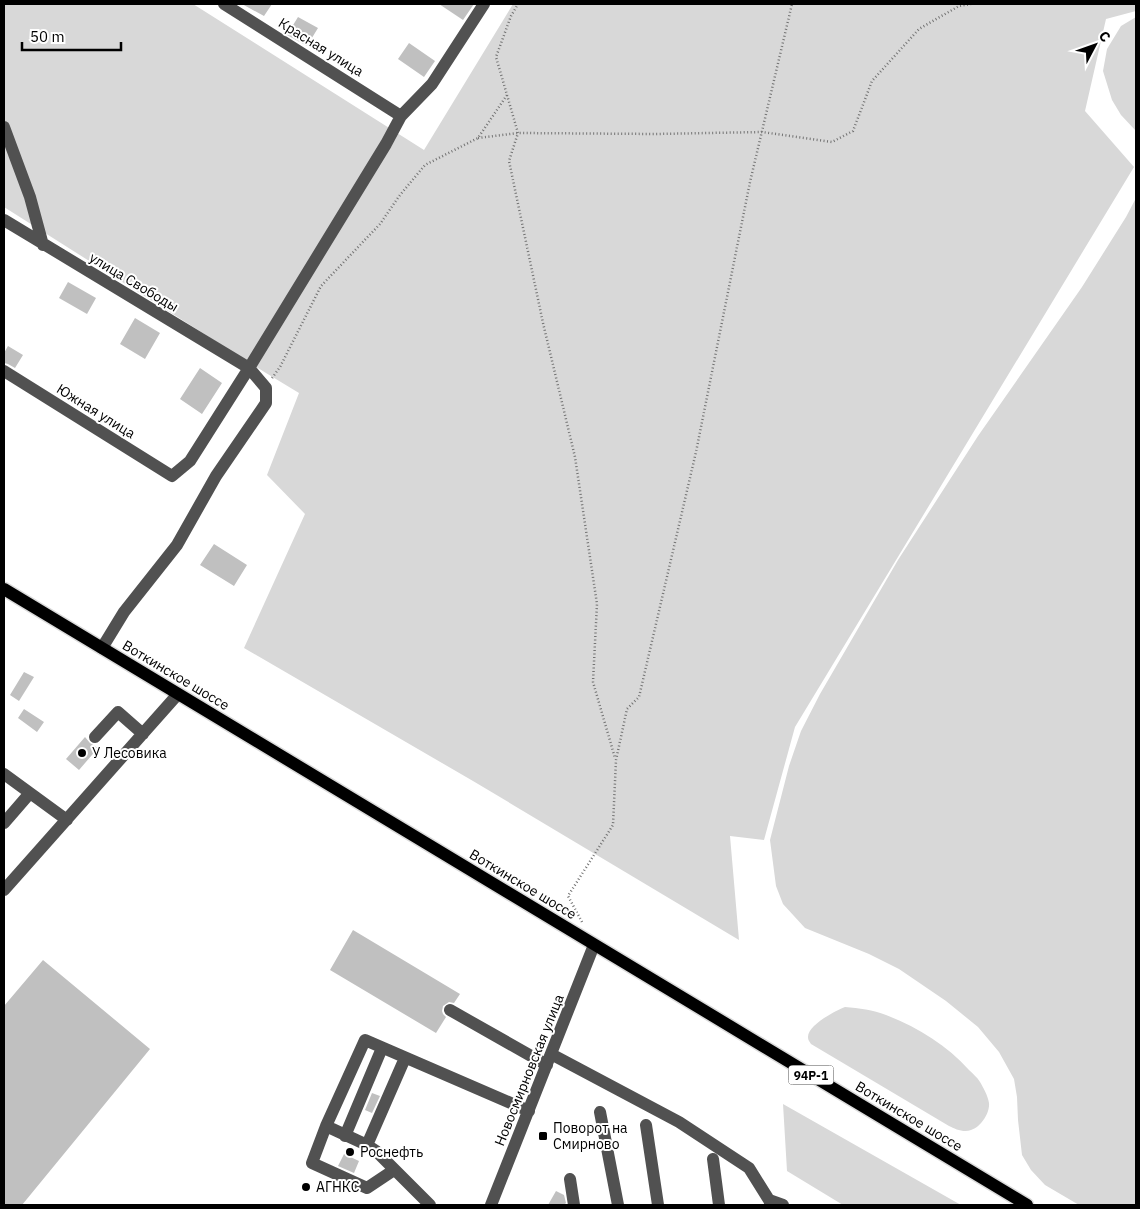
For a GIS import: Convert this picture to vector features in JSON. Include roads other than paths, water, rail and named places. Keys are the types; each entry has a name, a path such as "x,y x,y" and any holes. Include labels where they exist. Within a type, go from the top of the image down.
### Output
{"main road":[{"name":"Воткинское шоссе","path":"4,589 1027,1205"}],"street":[{"name":"Красная улица","path":"224,4 401,116"},
{"path":"249,368 386,144 401,116 432,84 484,4"},
{"path":"4,127 30,197 43,245"},
{"name":"улица Свободы","path":"4,220 249,368 266,388 266,403 216,476 178,545 124,612 102,648"},
{"name":"Южная улица","path":"4,371 172,476 190,461 249,368"},
{"path":"4,890 178,694"},
{"path":"95,737 118,712 143,734"},
{"path":"4,774 67,820"},
{"path":"4,823 30,793"},
{"name":"Новосмирновская улица","path":"494,1204 594,945"},
{"path":"450,1010 679,1122 749,1168 770,1202 783,1205"},
{"path":"394,1170 367,1188 312,1163 326,1126 365,1040 529,1111"},
{"path":"345,1136 382,1048"},
{"path":"367,1145 406,1058"},
{"path":"600,1112 618,1205"},
{"path":"646,1125 658,1205"},
{"path":"326,1126 376,1151 430,1205"},
{"path":"713,1159 720,1205"},
{"path":"570,1179 574,1205"}],"place":[{"name":"У Лесовика","path":"82,753"},
{"name":"Поворот на Смирново","path":"543,1136"},
{"name":"Роснефть","path":"350,1152"},
{"name":"АГНКС","path":"306,1187"}]}
